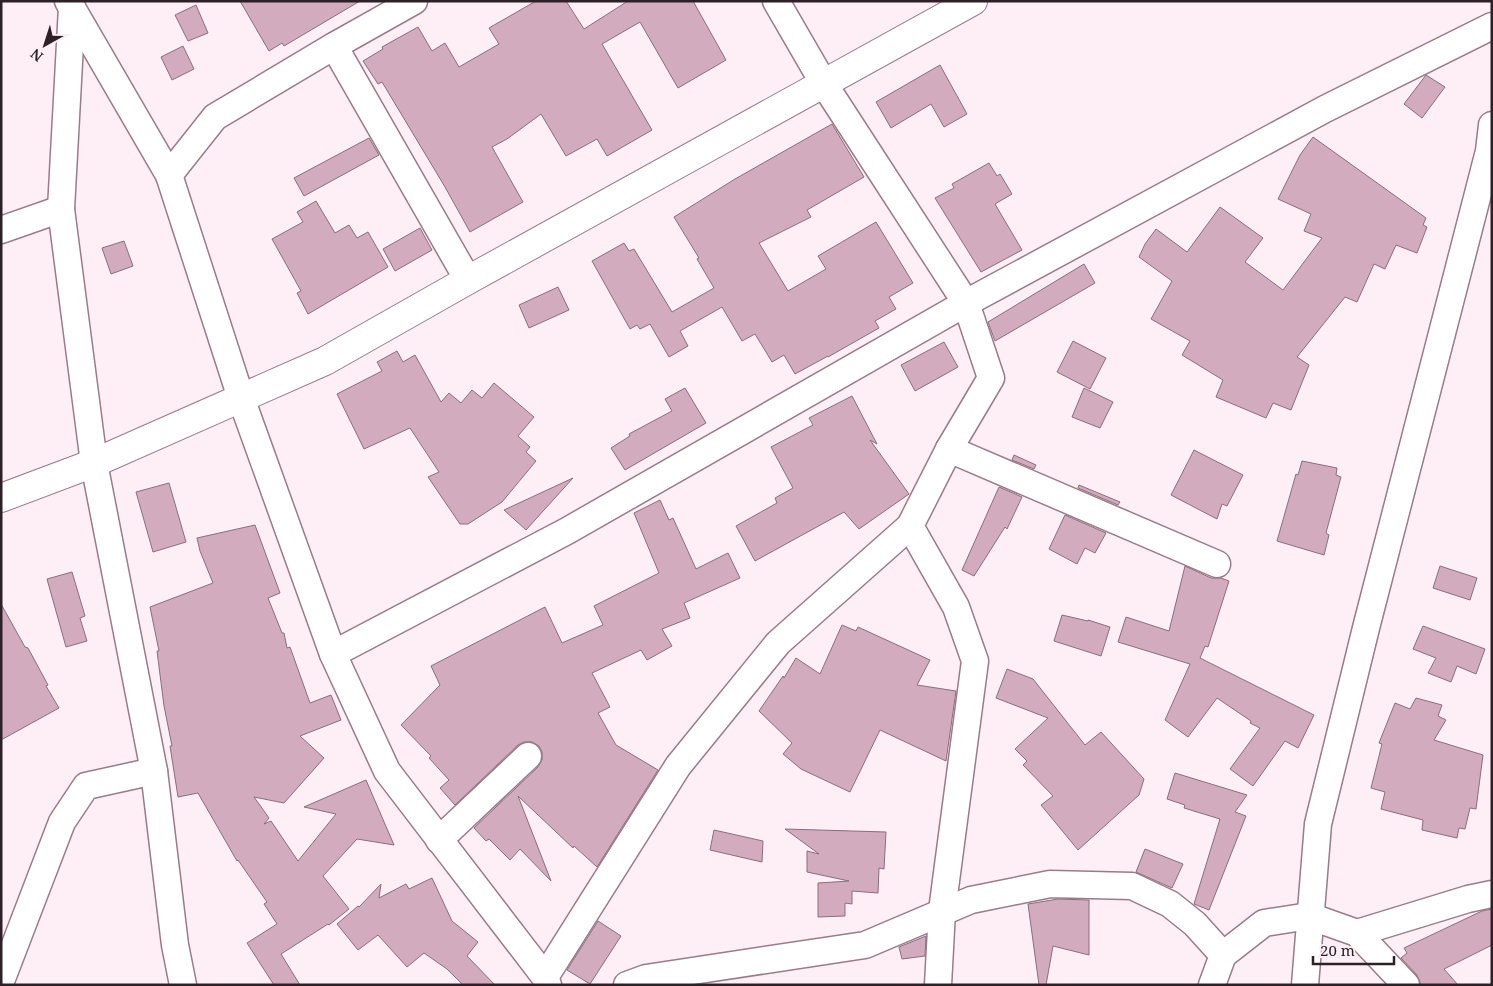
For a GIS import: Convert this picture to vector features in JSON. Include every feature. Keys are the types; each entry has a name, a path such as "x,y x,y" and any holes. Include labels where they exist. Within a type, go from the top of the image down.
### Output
{"street":[{"path":"169,175 215,117 414,1"},
{"path":"70,4 169,175 241,398 332,654 388,771 547,981 678,766 778,643 910,526 949,449 991,378 966,303 824,84 776,1"},
{"path":"1,498 94,463 325,361 973,1"},
{"path":"70,4 61,209 94,463 154,771 175,945 183,985"},
{"path":"332,654 567,531 966,303 1325,109 1492,26"},
{"path":"334,46 468,280"},
{"path":"1305,985 1318,824 1368,618 1489,151 1492,126"},
{"path":"1,230 61,209"},
{"path":"949,449 1217,564"},
{"path":"910,526 956,607 975,661 942,911 938,985"},
{"path":"439,840 528,756"},
{"path":"2,977 62,822 86,786 154,771"},
{"path":"627,985 646,978 866,945 971,900 1050,884 1132,886 1170,904 1194,924 1223,955"},
{"path":"1357,933 1468,899 1492,894"},
{"path":"1212,985 1223,955 1264,923 1310,916 1357,933 1406,985"}],"building":[{"path":"240,1 360,1 284,46 282,43 269,51"},
{"path":"536,1 566,1 584,29 628,1 693,1 726,60 678,88 640,22 602,44 652,130 607,156 597,139 566,156 541,114 507,139 492,147 523,202 470,232 382,82 378,84 363,61 383,49 382,47 418,27 432,51 445,43 459,67 499,44 489,28"},
{"path":"196,5 208,33 188,41 175,15"},
{"path":"183,46 194,69 172,80 161,57"},
{"path":"940,65 967,114 944,127 931,104 891,128 876,102"},
{"path":"1426,75 1445,87 1422,118 1404,104"},
{"path":"832,124 864,177 807,210 811,217 759,243 788,291 826,269 818,256 876,222 913,283 889,297 896,309 875,321 879,328 795,374 784,355 772,362 755,334 742,341 722,307 680,331 688,346 669,357 650,324 640,329 637,325 630,329 592,261 624,243 629,251 634,249 672,312 714,288 697,259 699,258 674,217 735,179"},
{"path":"1313,137 1426,218 1423,225 1427,227 1417,253 1396,245 1385,269 1374,264 1357,302 1345,297 1297,357 1309,365 1291,410 1273,403 1266,418 1216,397 1223,380 1182,355 1190,341 1151,319 1172,281 1139,257 1145,244 1156,229 1187,252 1220,207 1263,238 1245,262 1283,290 1322,238 1304,231 1311,214 1278,199 1300,155"},
{"path":"369,138 379,155 304,196 294,178"},
{"path":"989,163 997,176 1000,174 1012,194 995,204 1022,250 981,272 935,198 954,188 952,184"},
{"path":"316,201 335,233 349,225 357,238 368,232 388,267 308,314 297,293 301,291 272,239 303,222 297,212"},
{"path":"420,228 432,250 395,271 383,249"},
{"path":"124,241 133,266 111,274 102,248"},
{"path":"1084,264 1095,283 995,341 988,322"},
{"path":"558,287 569,310 529,328 519,305"},
{"path":"1073,341 1106,358 1090,389 1057,372"},
{"path":"944,342 958,367 915,391 901,365"},
{"path":"397,351 403,362 415,355 441,402 449,393 461,403 472,390 482,398 494,383 534,417 518,436 530,447 526,452 536,461 502,502 468,524 460,524 428,477 439,472 410,428 364,449 337,394 382,371 377,362"},
{"path":"685,388 706,423 625,470 611,448 630,436 629,434 672,411 665,399"},
{"path":"1084,388 1113,402 1100,428 1072,417"},
{"path":"852,396 877,444 870,440 909,494 859,529 844,512 755,561 736,526 777,503 775,498 793,488 771,447 813,425 809,418"},
{"path":"1194,450 1243,475 1227,506 1222,504 1217,519 1171,495"},
{"path":"1014,455 1036,465 1034,469 1012,460"},
{"path":"1302,461 1337,468 1336,475 1341,477 1326,533 1329,535 1324,555 1277,541 1296,474 1298,475"},
{"path":"573,478 526,530 504,510"},
{"path":"169,483 186,542 153,552 136,492"},
{"path":"1079,485 1120,502 1118,505 1078,488"},
{"path":"999,487 1022,497 1007,529 1005,527 974,576 962,570"},
{"path":"660,500 669,520 673,518 696,569 728,553 740,578 684,603 690,618 662,629 672,646 647,660 641,650 592,673 610,707 598,713 616,745 658,770 597,867 574,846 573,848 518,796 551,881 520,849 510,860 489,839 486,841 474,828 538,767 542,760 542,752 539,746 532,742 524,742 518,745 455,805 440,788 449,780 429,758 431,756 401,725 440,685 431,666 545,607 562,643 603,625 594,606 659,573 634,513"},
{"path":"1065,515 1106,533 1095,553 1085,548 1077,564 1049,549"},
{"path":"255,525 280,593 268,598 282,633 284,633 287,648 290,647 310,703 331,695 341,720 300,736 324,758 284,803 254,797 269,818 264,824 271,821 298,861 336,814 304,807 366,780 394,845 357,839 323,876 349,909 329,925 281,954 300,985 274,985 247,943 277,924 264,904 267,902 237,861 198,793 178,797 170,746 172,746 164,706 157,651 159,651 150,607 213,583 200,551 197,538"},
{"path":"1185,566 1211,578 1221,578 1229,581 1208,647 1205,646 1200,658 1314,715 1298,748 1285,741 1253,786 1230,769 1260,728 1250,723 1251,721 1217,698 1188,737 1165,720 1190,664 1118,642 1126,617 1169,631"},
{"path":"1440,566 1477,578 1470,600 1433,588"},
{"path":"72,572 85,616 80,618 87,641 66,647 47,579"},
{"path":"1,604 25,647 28,648 59,708 1,740"},
{"path":"1062,615 1110,627 1101,656 1054,641"},
{"path":"842,625 856,631 858,627 930,660 917,685 956,691 946,761 880,730 850,792 801,769 783,754 792,743 759,711 783,676 784,678 796,658 820,674"},
{"path":"1423,626 1485,649 1476,674 1457,666 1451,682 1428,673 1436,658 1413,649"},
{"path":"1007,669 1033,679 1085,745 1101,732 1144,779 1139,795 1078,850 1041,805 1053,796 1023,765 1027,761 1015,749 1048,718 996,698"},
{"path":"1416,698 1442,705 1438,716 1446,720 1434,740 1483,755 1476,809 1470,808 1465,829 1459,828 1457,838 1422,830 1423,820 1381,809 1385,792 1371,788 1382,744 1379,743 1395,703 1410,709"},
{"path":"1175,773 1247,795 1235,812 1246,816 1209,910 1194,904 1220,819 1184,808 1185,805 1167,799"},
{"path":"785,829 886,832 884,869 879,868 878,893 852,891 852,904 845,903 845,916 818,917 818,883 849,881 807,872 807,851 819,854"},
{"path":"714,830 763,841 762,862 710,850"},
{"path":"1145,849 1183,864 1172,888 1136,872"},
{"path":"432,878 452,921 478,942 467,956 495,985 463,985 447,969 424,953 407,967 378,935 358,950 337,924 359,907 381,884 379,898 406,884 409,889"},
{"path":"1058,899 1089,900 1089,955 1053,946 1046,985 1039,985 1028,904"},
{"path":"1492,909 1492,945 1444,969 1458,985 1421,985 1417,975 1401,958 1407,953 1404,948 1482,911"},
{"path":"598,921 621,936 590,984 567,970"},
{"path":"926,936 925,956 902,959 899,947"}]}
